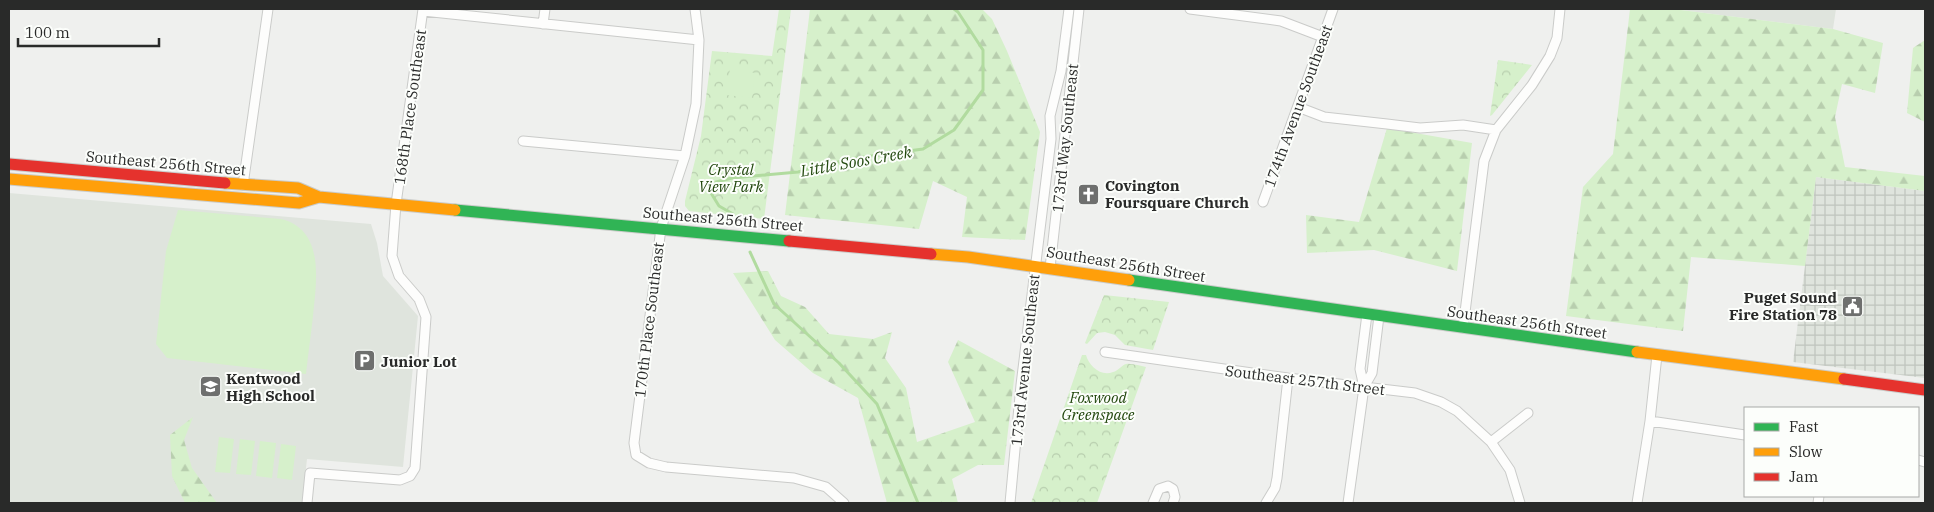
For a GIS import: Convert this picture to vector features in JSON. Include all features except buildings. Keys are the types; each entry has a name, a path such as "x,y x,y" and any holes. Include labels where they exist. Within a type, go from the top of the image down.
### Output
{"main road":[{"name":"Southeast 256th Street","path":"10,167 298,188 319,196 396,204 959,256 1657,355 1925,390"},
{"name":"Southeast 256th Street","path":"9,179 299,204 319,196"}],"street":[{"path":"243,185 268,9"},
{"path":"543,24 545,9"},
{"name":"170th Place Southeast","path":"695,9 699,40 696,104 685,156 661,228 634,442 636,455 649,463 666,467 794,478 826,487 844,503"},
{"name":"173rd Avenue Southeast","path":"1010,503 1021,385 1051,140 1050,116 1061,70 1070,9"},
{"name":"173rd Way Southeast","path":"1050,268 1079,9"},
{"path":"1190,9 1229,11 1281,21 1323,37"},
{"name":"174th Avenue Southeast","path":"1263,202 1333,9"},
{"path":"1464,328 1484,160 1496,130 1532,85 1550,56 1556,38 1560,9"},
{"path":"423,10 699,40"},
{"name":"168th Place Southeast","path":"307,503 310,473 400,480 410,476 415,468 426,318 419,299 399,276 392,256 396,204 423,10"},
{"path":"1298,106 1324,116 1420,128 1463,125 1496,130"},
{"path":"523,141 685,156"},
{"path":"1348,503 1364,388 1372,373 1373,315"},
{"name":"Southeast 257th Street","path":"1105,352 1415,394 1441,402 1457,411 1491,442 1510,470 1520,503"},
{"path":"1637,503 1650,421 1657,355"},
{"path":"1266,503 1275,488 1277,478 1288,378"},
{"path":"1491,442 1528,413"},
{"path":"1650,421 1744,435"},
{"path":"1153,503 1159,489 1168,486 1173,488 1175,492 1173,503"}],"shaded area":[{"path":"1673,9 1836,9 1833,29"},
{"path":"1816,177 1925,191 1925,378 1793,362"},
{"name":"Kentwood High School","path":"9,193 371,224 377,243 383,276 418,316 403,467 307,459 302,503 9,503"}],"green space":[{"name":"Crystal View Park","path":"779,9 791,9 764,219 689,211 685,206 685,201 701,136 712,51 772,56"},
{"path":"810,9 982,9 992,19 1040,132 1025,240 962,237 967,197 933,181 919,229 785,215"},
{"path":"1630,9 1673,9 1833,29 1883,43 1875,93 1842,84 1835,117 1845,167 1925,176 1925,191 1816,177 1805,266 1691,257 1683,331 1566,316 1583,187 1613,154"},
{"path":"1925,40 1925,122 1907,113 1913,48"},
{"path":"1498,60 1532,65 1490,116"},
{"path":"730,69 755,73 752,98 726,95"},
{"path":"1387,128 1472,143 1457,271 1374,250 1307,253 1306,215 1359,222"},
{"path":"178,210 281,219 295,225 305,234 312,246 316,274 306,374 167,358 156,344 166,251"},
{"path":"768,271 781,296 805,307 829,334 873,339 892,332 885,358 906,388 917,442 975,422 948,362 958,340 1015,371 1004,465 978,465 952,479 958,503 887,503 858,398 813,373 775,340 733,273"},
{"name":"Foxwood Greenspace","path":"1104,295 1169,302 1153,350 1125,345 1115,335 1105,332 1097,333 1087,344 1085,343"},
{"name":"Foxwood Greenspace","path":"1082,355 1086,355 1096,370 1104,373 1115,371 1126,364 1146,367 1097,503 1031,503"},
{"path":"193,417 184,440 192,468 217,503 185,503 172,476 170,435"},
{"path":"219,437 234,439 230,473 215,472"},
{"path":"240,439 255,441 251,475 236,474"},
{"path":"260,441 276,443 272,478 256,476"},
{"path":"281,444 296,446 292,480 277,478"}],"waterway":[{"name":"Little Soos Creek","path":"733,214 719,206 711,193 716,182 732,178 798,172 850,159 923,149 954,130 983,90 983,50 958,12 954,9"},
{"name":"Little Soos Creek","path":"750,252 774,304 839,363 877,404 918,503"}],"traffic: fast":[{"path":"455,210 789,241"},
{"path":"1129,280 1637,352"}],"traffic: slow":[{"path":"9,179 299,203 319,197"},
{"path":"225,183 298,188 319,197 455,210"},
{"path":"931,254 968,257 1129,280"},
{"path":"1637,352 1844,379"}],"traffic: jam":[{"path":"9,164 225,183"},
{"path":"789,241 931,254"},
{"path":"1844,379 1925,390"}],"place":[{"name":"Covington Foursquare Church","path":"1089,194"},
{"name":"Puget Sound Fire Station 78","path":"1853,306"},
{"name":"Junior Lot","path":"365,361"},
{"name":"Kentwood High School","path":"210,387"}]}
